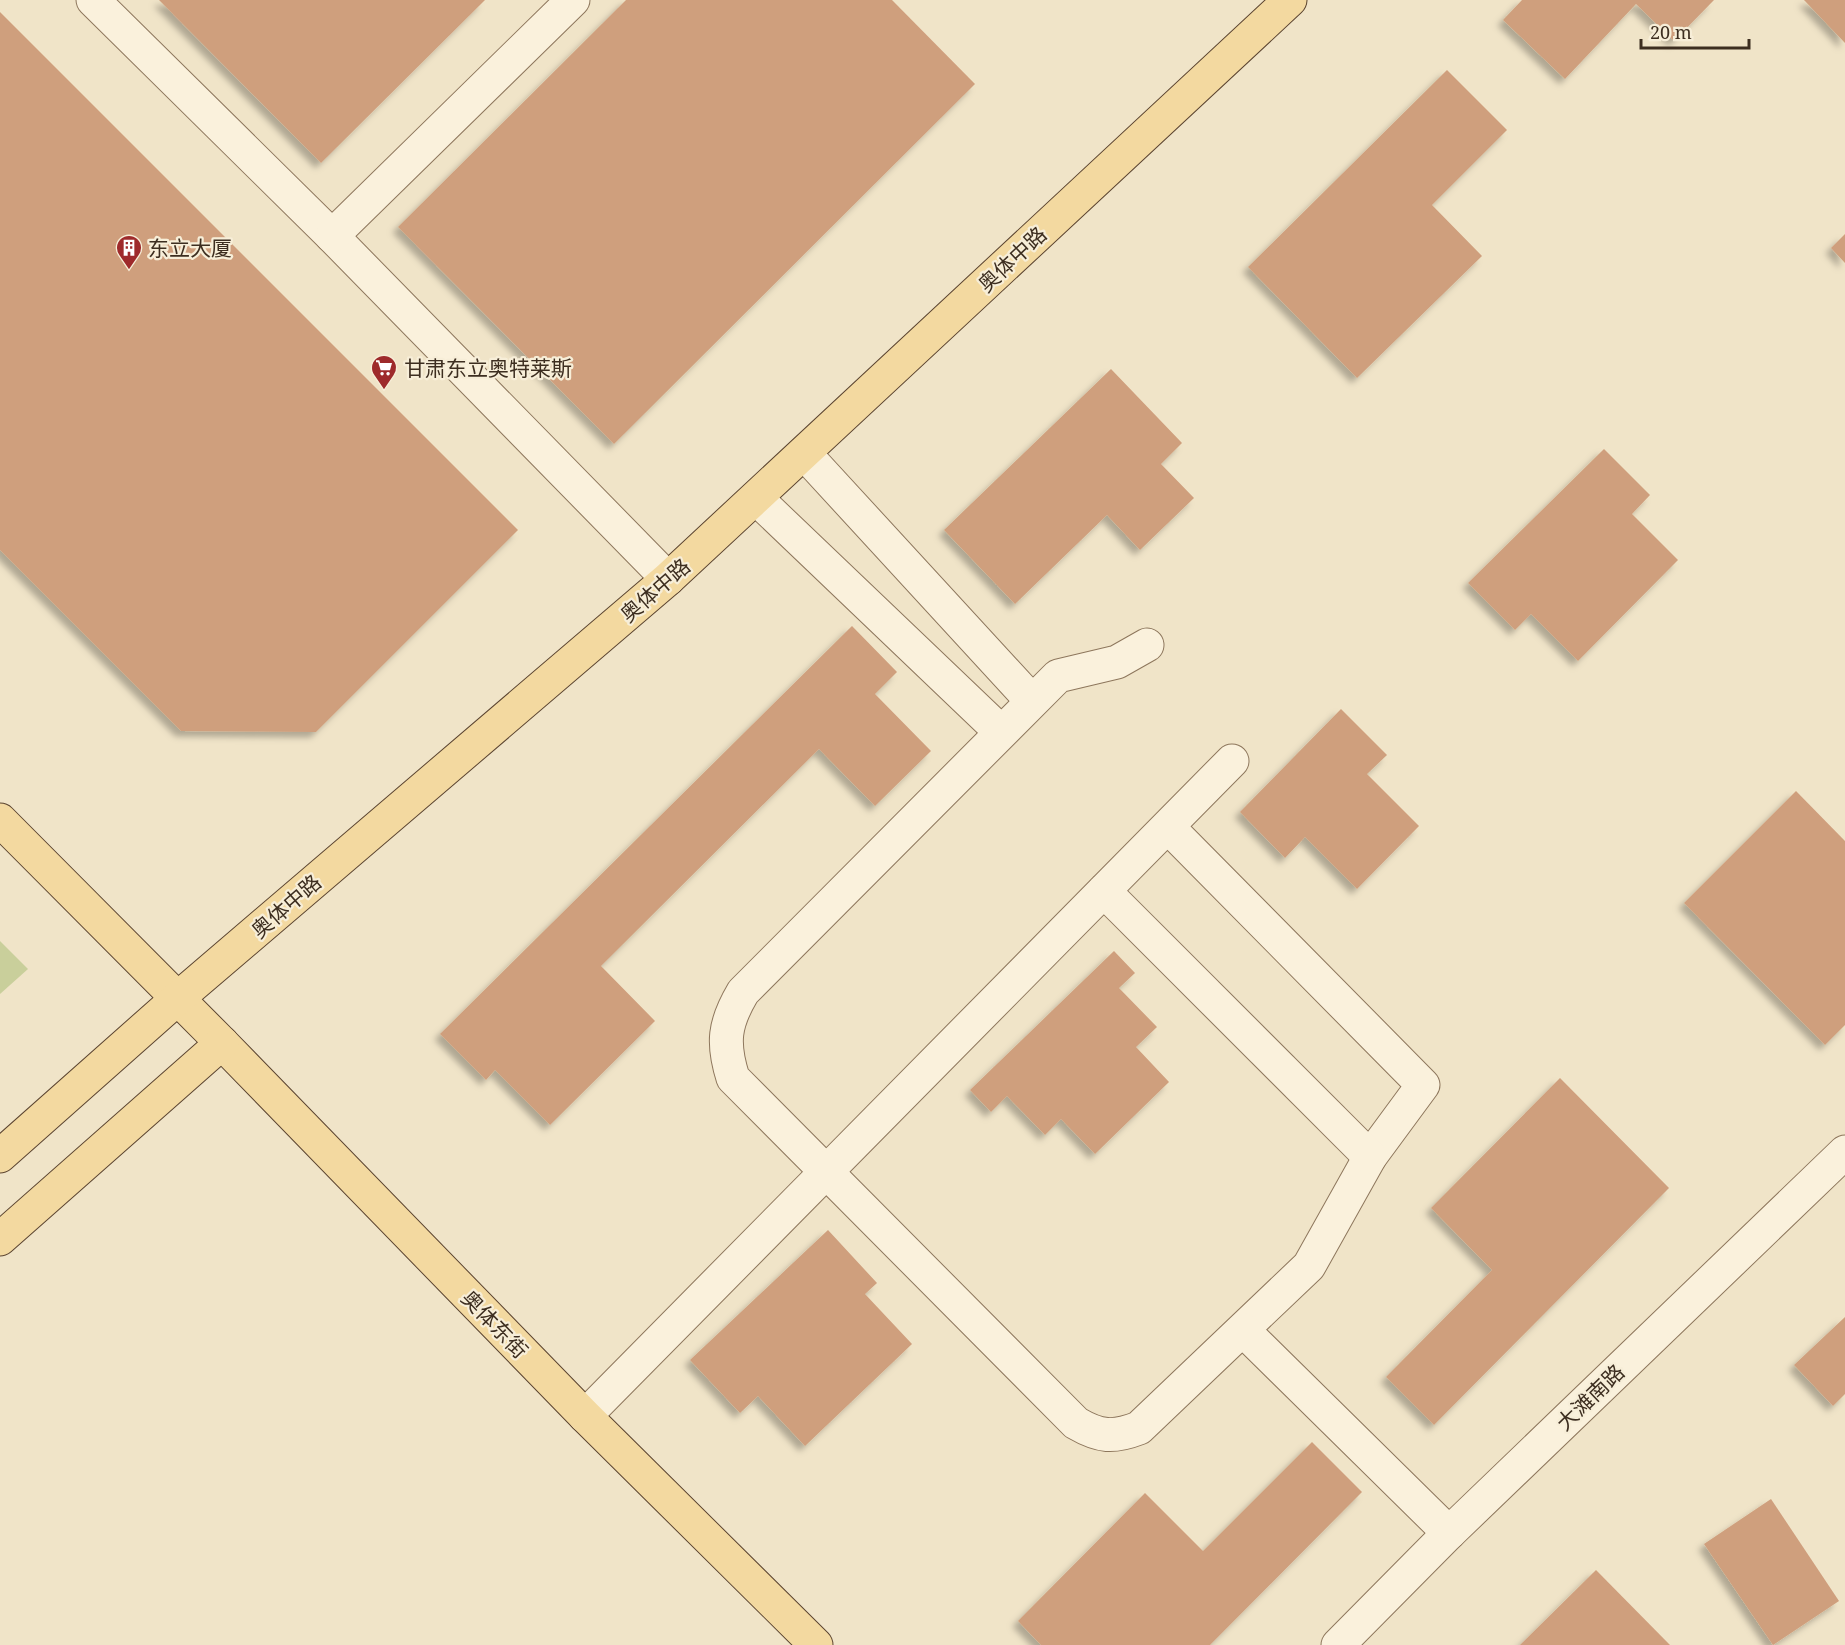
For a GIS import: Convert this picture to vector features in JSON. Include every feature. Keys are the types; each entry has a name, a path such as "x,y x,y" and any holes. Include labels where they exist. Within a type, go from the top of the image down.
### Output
{"main road":[{"name":"奥体中路","path":"0,1156 178,998 668,579 1290,0"},
{"name":"奥体东街","path":"0,820 178,998 585,1416 816,1645"},
{"path":"0,1239 222,1043"}],"street":[{"path":"93,0 332,236 668,579"},
{"path":"332,236 573,0"},
{"path":"804,453 1032,700"},
{"path":"756,498 1001,732"},
{"path":"1148,645 1117,662 1058,676 743,992 731,1012 725,1034 726,1057 733,1078 1076,1423 1090,1432 1107,1436 1123,1434 1139,1428 1310,1266 1370,1157 1423,1085 1168,827"},
{"path":"585,1416 1232,762"},
{"path":"1104,891 1370,1157"},
{"name":"大滩南路","path":"1338,1645 1449,1533 1845,1152"},
{"path":"1243,1330 1449,1533"}],"green space":[{"path":"0,941 28,969 0,994"}],"building":[{"path":"159,0 485,0 321,163"},
{"path":"626,0 892,0 975,84 614,444 398,227"},
{"path":"1522,0 1714,0 1674,41 1636,4 1565,79 1503,20"},
{"path":"1804,0 1845,0 1845,43"},
{"name":"东立大厦","path":"0,12 518,530 316,732 181,731 0,550"},
{"path":"1447,70 1507,130 1432,205 1482,256 1357,378 1248,267"},
{"path":"1845,234 1845,263 1831,248"},
{"path":"1111,369 1182,443 1161,464 1194,498 1140,550 1107,515 1015,604 944,530"},
{"path":"1604,449 1650,495 1632,514 1678,560 1578,661 1531,614 1515,630 1468,583"},
{"path":"852,626 897,672 875,694 931,751 875,806 819,749 601,966 655,1021 550,1125 495,1070 486,1080 440,1034"},
{"path":"1341,709 1387,755 1367,774 1419,826 1357,889 1305,837 1285,858 1240,812"},
{"path":"1796,791 1845,841 1845,1025 1825,1045 1684,903"},
{"path":"1114,951 1135,973 1119,988 1157,1027 1136,1047 1169,1082 1095,1154 1061,1119 1045,1135 1007,1096 991,1112 970,1090"},
{"path":"1560,1078 1669,1188 1434,1425 1386,1377 1492,1270 1431,1208"},
{"path":"828,1230 877,1283 865,1294 912,1344 805,1446 758,1396 740,1413 690,1360"},
{"path":"1845,1317 1845,1394 1833,1406 1794,1365"},
{"path":"1312,1442 1362,1492 1210,1645 1041,1645 1018,1621 1145,1493 1203,1551"},
{"path":"1771,1499 1839,1601 1773,1645 1704,1544"},
{"path":"1596,1570 1670,1645 1520,1645"}],"place":[{"name":"东立大厦","path":"129,271"},
{"name":"甘肃东立奥特莱斯","path":"384,391"}]}
